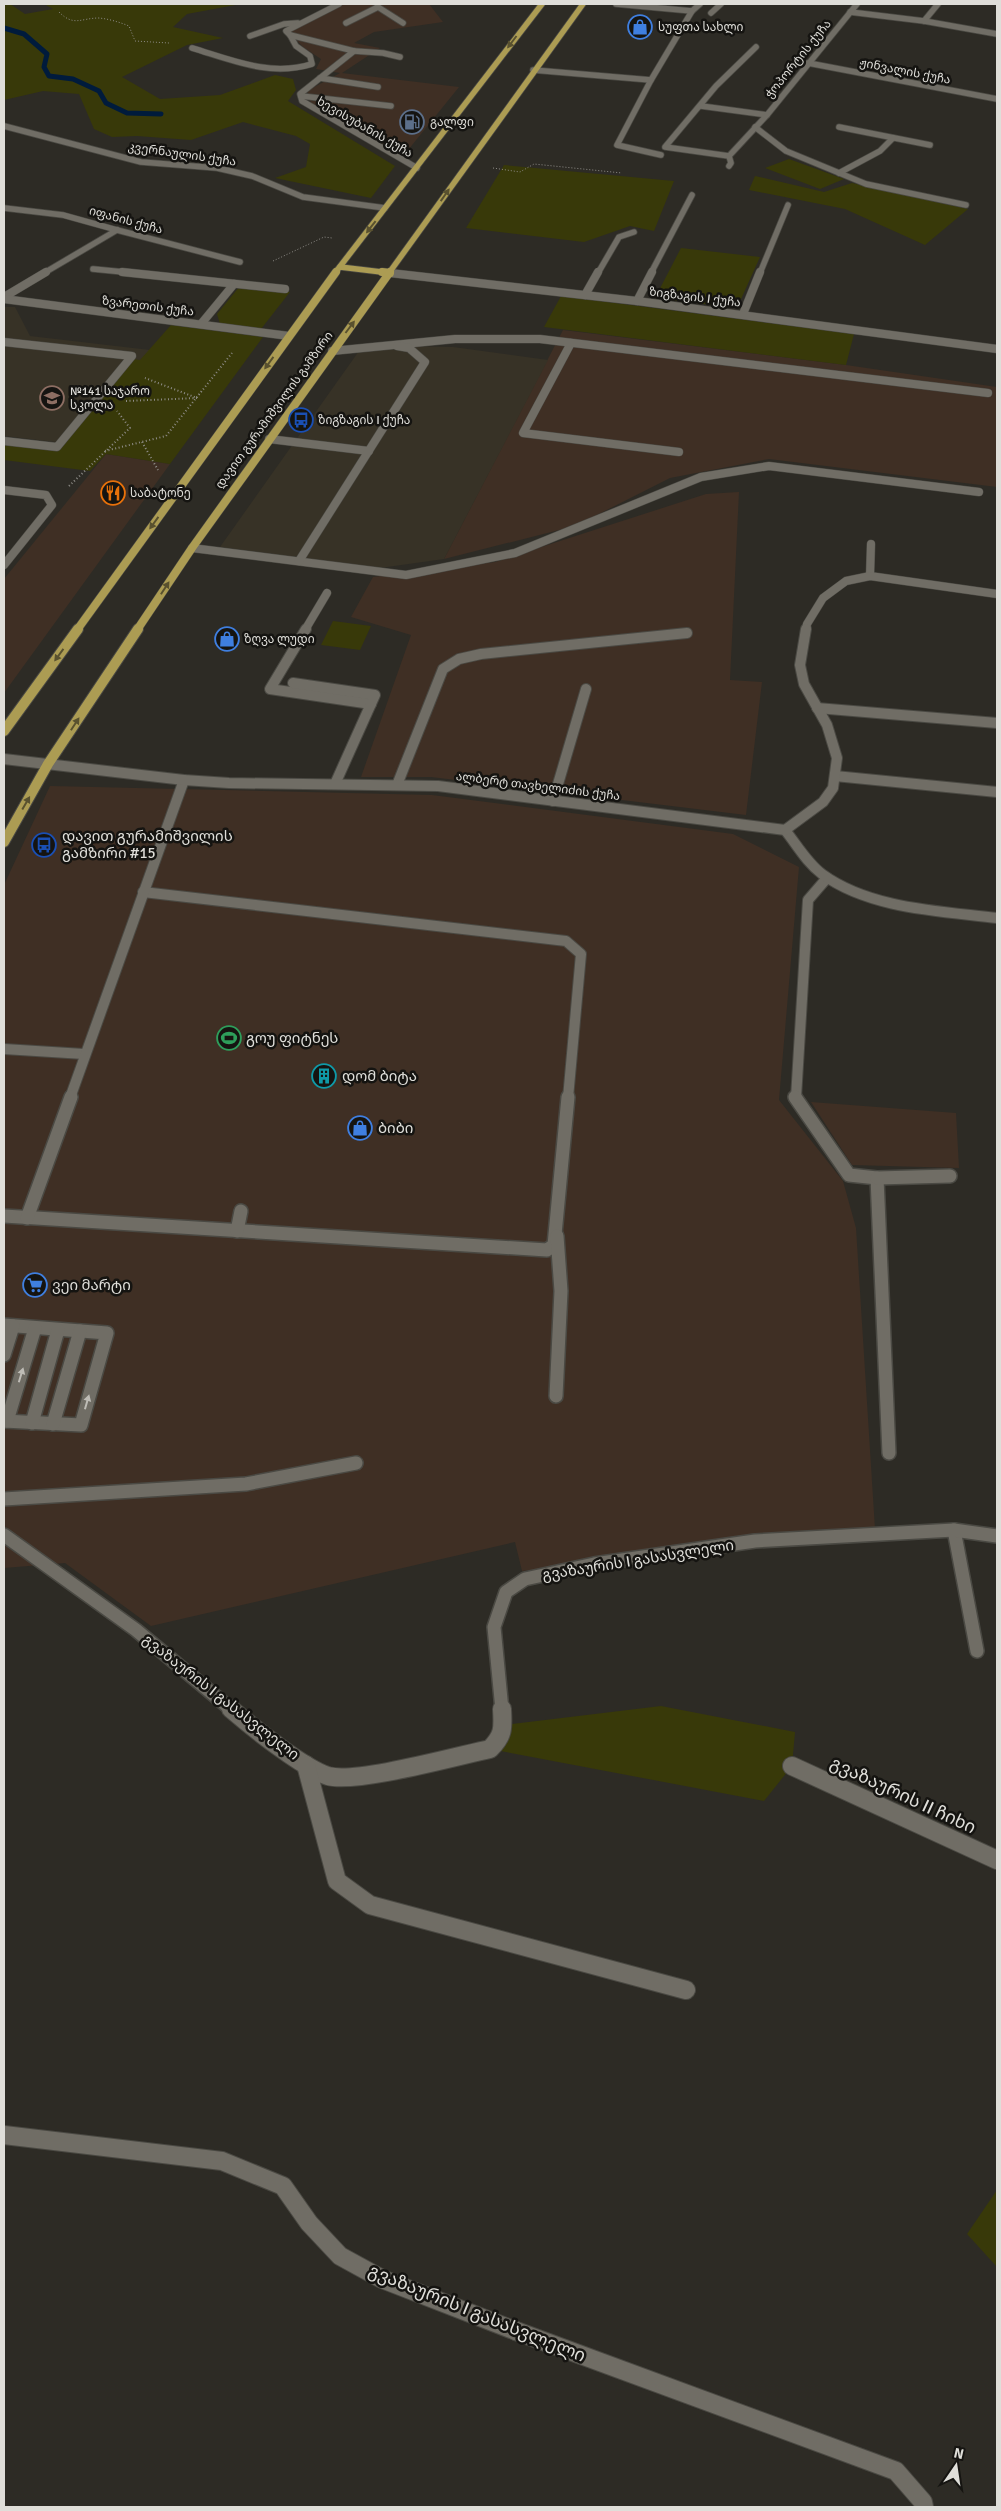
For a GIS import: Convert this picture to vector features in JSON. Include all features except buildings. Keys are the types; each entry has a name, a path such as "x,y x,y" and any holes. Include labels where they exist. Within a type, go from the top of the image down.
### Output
{"main road":[{"path":"4,730 340,267 542,4"},
{"name":"დავით გურამიშვილის გამზირი","path":"4,842 48,764 192,548 533,70 583,4"},
{"path":"340,267 390,273"}],"street":[{"path":"192,48 260,66 285,70 300,69 312,64 310,56 296,46 286,31 298,23 339,4"},
{"path":"616,4 692,11"},
{"path":"661,155 617,144 651,80 692,11 700,4"},
{"path":"711,13 720,4"},
{"name":"ჭოპორტის ქუჩა","path":"729,156 767,115 857,4"},
{"path":"924,21 938,4"},
{"path":"346,23 378,5 403,24"},
{"path":"850,12 924,21 997,34"},
{"path":"250,36 284,24 298,23"},
{"path":"290,35 354,51 383,53 400,57"},
{"path":"729,166 731,163 729,156 665,147 716,86 756,47"},
{"name":"ხევისუბანის ქუჩა","path":"354,51 300,94 302,101 417,168"},
{"name":"ჟინვალის ქუჩა","path":"808,63 997,99"},
{"path":"533,70 651,80"},
{"path":"320,78 378,87"},
{"path":"301,96 391,106"},
{"path":"701,106 767,115"},
{"name":"კვერნაულის ქუჩა","path":"4,126 141,162 217,168 252,176 303,196 386,208"},
{"path":"755,127 786,151 866,184 966,205"},
{"path":"839,127 930,145"},
{"path":"839,173 880,151 893,138"},
{"path":"637,301 692,194"},
{"path":"743,314 788,205"},
{"name":"იფანის ქუჩა","path":"4,208 63,215 240,262"},
{"path":"4,298 117,230"},
{"path":"586,295 619,236 634,232"},
{"path":"93,268 285,289"},
{"name":"ზიგზაგის I ქუჩა","path":"390,273 743,314 997,349"},
{"path":"201,324 234,284"},
{"name":"ზვარეთის ქუჩა","path":"4,298 289,336"},
{"path":"332,351 455,339 540,339 988,393"},
{"path":"4,342 132,356 57,447 4,441"},
{"path":"571,343 523,433 679,452"},
{"path":"300,561 425,362 410,348 390,345"},
{"path":"269,438 369,451"},
{"path":"192,548 406,575 515,553 701,477 770,466 979,492"},
{"path":"4,490 46,495 52,505 4,565"},
{"path":"870,576 871,544"},
{"path":"997,594 870,576 846,581 823,598 807,624 800,665 804,684 826,725 837,758 835,776 833,788 823,802 785,830 812,865 827,878 878,901 997,918"},
{"path":"327,593 270,689 371,704"},
{"path":"397,785 443,669 459,660 481,654 687,633"},
{"path":"293,683 375,695 335,784"},
{"path":"553,801 586,689"},
{"path":"817,708 997,723"},
{"name":"ალბერტ თავხელიძის ქუჩა","path":"4,759 184,780 438,786 785,830"},
{"path":"835,776 997,792"},
{"path":"27,1218 84,1054 184,780"},
{"path":"827,878 808,900 795,1096 849,1175 877,1178 950,1176"},
{"path":"143,892 566,941 581,954 557,1236 561,1291 556,1396"},
{"path":"4,1049 84,1054"},
{"path":"877,1178 889,1453"},
{"path":"237,1231 241,1211"},
{"path":"4,1216 547,1250 554,1245 557,1236"},
{"path":"4,1356 8,1326 107,1333 81,1425 5,1421 34,1328"},
{"path":"32,1423 58,1330"},
{"path":"53,1424 80,1332"},
{"path":"4,1499 246,1484 356,1463"},
{"path":"954,1530 977,1651"},
{"name":"გვაზაურის I გასასვლელი","path":"4,1534 136,1630 238,1715 306,1765 329,1776 356,1777 490,1749 500,1739 503,1725 494,1627 506,1592 525,1579 594,1564 755,1541 954,1530 997,1536"},
{"path":"306,1765 337,1881 370,1905 686,1990"},
{"name":"გვაზაურის II ჩიხი","path":"792,1766 997,1860"},
{"name":"გვაზაურის I გასასვლელი","path":"4,2135 222,2161 283,2186 309,2223 340,2256 382,2279 516,2331 896,2471 923,2502 924,2507"}],"path":[{"path":"60,12 66,19 80,22 86,18 119,21 130,26 135,41 170,43 192,48"},
{"path":"491,168 520,172 534,164 631,173"},
{"path":"273,261 324,237 331,238"},
{"path":"105,451 166,436 250,330"},
{"path":"142,376 197,398"},
{"path":"96,399 108,401 197,398"},
{"path":"52,505 92,462 130,428 108,401"},
{"path":"142,442 158,470"}],"shaded area":[{"path":"4,4 10,4 25,14 53,9 44,4 241,4 187,14 173,27 223,38 187,45 122,77 160,99 220,95 275,75 293,79 296,90 288,101 395,166 371,198 275,178 306,167 310,144 296,136 243,122 191,140 137,136 112,137 94,129 79,94 43,91 4,100"},
{"path":"341,4 429,4 443,22 374,32 354,43 380,48 342,73 459,87 404,155 312,106 307,91 340,73 316,69 321,59 303,47 288,31"},
{"path":"789,159 844,179 820,189 765,168"},
{"path":"504,165 674,181 654,231 630,226 584,242 466,228"},
{"path":"755,176 824,192 852,183 968,209 925,245 845,209 749,190"},
{"path":"681,248 760,257 737,308 655,298"},
{"path":"240,286 290,292 261,329 220,324 217,314"},
{"path":"561,296 854,334 846,365 544,327"},
{"name":"№141 საჯარო სკოლა","path":"4,307 15,307 30,336 150,350 64,443 4,436"},
{"path":"171,325 263,337 170,464 106,454 90,471 4,460 4,444 60,450 132,359 140,360"},
{"path":"563,330 846,365 997,387 997,487 769,459 670,478 575,526 444,559"},
{"path":"401,346 453,347 548,360 444,559 380,568 220,547 359,351"},
{"path":"106,454 170,464 4,693 4,579"},
{"path":"739,492 730,680 762,682 746,815 431,777 361,777 411,635 351,617 373,577 495,562 706,494"},
{"path":"333,621 371,626 360,650 321,645"},
{"path":"50,786 432,795 733,834 799,867 779,1100 843,1181 856,1228 875,1529 522,1571 515,1542 151,1626 65,1563 4,1568 4,885"},
{"path":"811,1102 956,1113 959,1168 852,1165"},
{"path":"661,1706 795,1732 792,1766 764,1801 490,1749 503,1725"},
{"path":"997,2190 997,2267 967,2234"}],"waterway":[{"path":"4,28 24,34 47,54 44,67 49,76 73,79 99,91 106,103 127,113 161,114"}],"place":[{"name":"სუფთა სახლი","path":"640,27"},
{"name":"გალფი","path":"412,122"},
{"name":"№141 საჯარო სკოლა","path":"52,398"},
{"name":"ზიგზაგის I ქუჩა","path":"301,420"},
{"name":"საბატონე","path":"113,493"},
{"name":"ზღვა ლუდი","path":"227,639"},
{"name":"დავით გურამიშვილის გამზირი #15","path":"44,845"},
{"name":"გოუ ფიტნეს","path":"229,1038"},
{"name":"დომ ბიტა","path":"324,1076"},
{"name":"ბიბი","path":"360,1128"},
{"name":"ვეი მარტი","path":"35,1285"}]}
